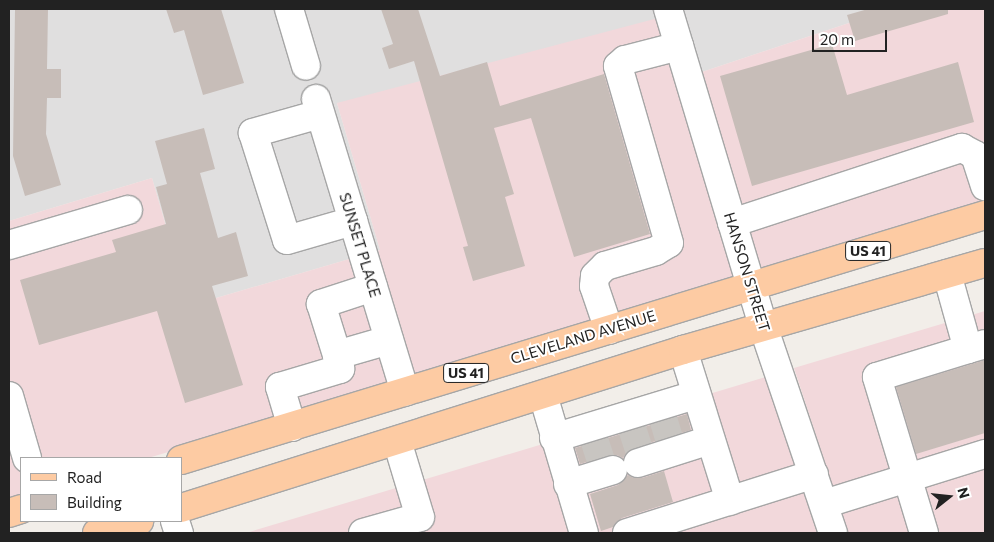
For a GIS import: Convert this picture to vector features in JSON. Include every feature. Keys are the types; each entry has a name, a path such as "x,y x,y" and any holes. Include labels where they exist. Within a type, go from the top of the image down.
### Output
{"main road":[{"name":"CLEVELAND AVENUE","path":"182,460 985,215"},
{"path":"182,508 683,350 764,329 985,263"},
{"path":"98,533 136,522"}],"street":[{"path":"289,9 306,66"},
{"name":"HANSON STREET","path":"668,9 764,329 833,533"},
{"path":"609,330 594,286 595,276 605,266 656,251 669,243 618,66 625,60 679,46"},
{"name":"SUNSET PLACE","path":"353,221 287,240 253,133 318,106 353,221 389,340 405,392"},
{"path":"732,223 962,148 976,155 985,186"},
{"path":"9,244 128,210"},
{"path":"924,533 877,377 976,347 947,274"},
{"path":"292,427 280,387 340,369 321,304 373,287"},
{"path":"336,355 389,340"},
{"path":"683,350 695,395 730,501"},
{"path":"543,395 554,438 584,533"},
{"path":"554,438 591,430 695,395"},
{"path":"9,396 28,457"},
{"path":"568,484 671,446 710,440"},
{"path":"363,533 422,525 397,441"},
{"path":"824,504 985,454"},
{"path":"627,533 814,474"}],"shaded area":[{"path":"9,9 891,9 696,74 337,103 380,250 189,306 152,178 9,221"},
{"path":"891,9 985,9 985,210 151,457 20,457 20,496 9,499 9,221 152,178 189,306 380,250 337,103 677,13 696,74"},
{"path":"985,311 985,533 848,533 794,368"},
{"path":"766,377 817,533 246,533"}],"building":[{"path":"15,9 48,9 47,69 61,69 61,98 47,98 46,134 61,185 25,196 13,156"},
{"path":"166,9 221,9 244,83 203,95 184,30 174,33"},
{"path":"381,9 418,9 440,76 487,62 500,106 604,74 650,234 574,257 531,118 494,128 514,194 505,197 525,266 473,281 463,247 468,246 414,61 389,69 382,48 393,44"},
{"path":"868,9 948,9 948,14 855,41 847,15"},
{"path":"832,44 847,95 958,62 974,122 752,186 720,76"},
{"path":"204,128 215,169 200,173 218,238 236,232 248,276 212,286 243,385 185,403 157,311 39,345 20,280 116,252 112,240 166,224 156,187 167,184 155,141"},
{"path":"985,360 985,433 916,454 896,387"},
{"path":"687,414 691,430 633,448 623,458 617,455 609,455 580,464 575,448"},
{"path":"664,471 673,502 622,518 613,527 601,531 590,494 618,485 628,475 634,478 642,478"}],"tunnel":[{"path":"661,412 670,441"},
{"path":"630,422 639,450"},
{"path":"592,433 601,461"}]}
